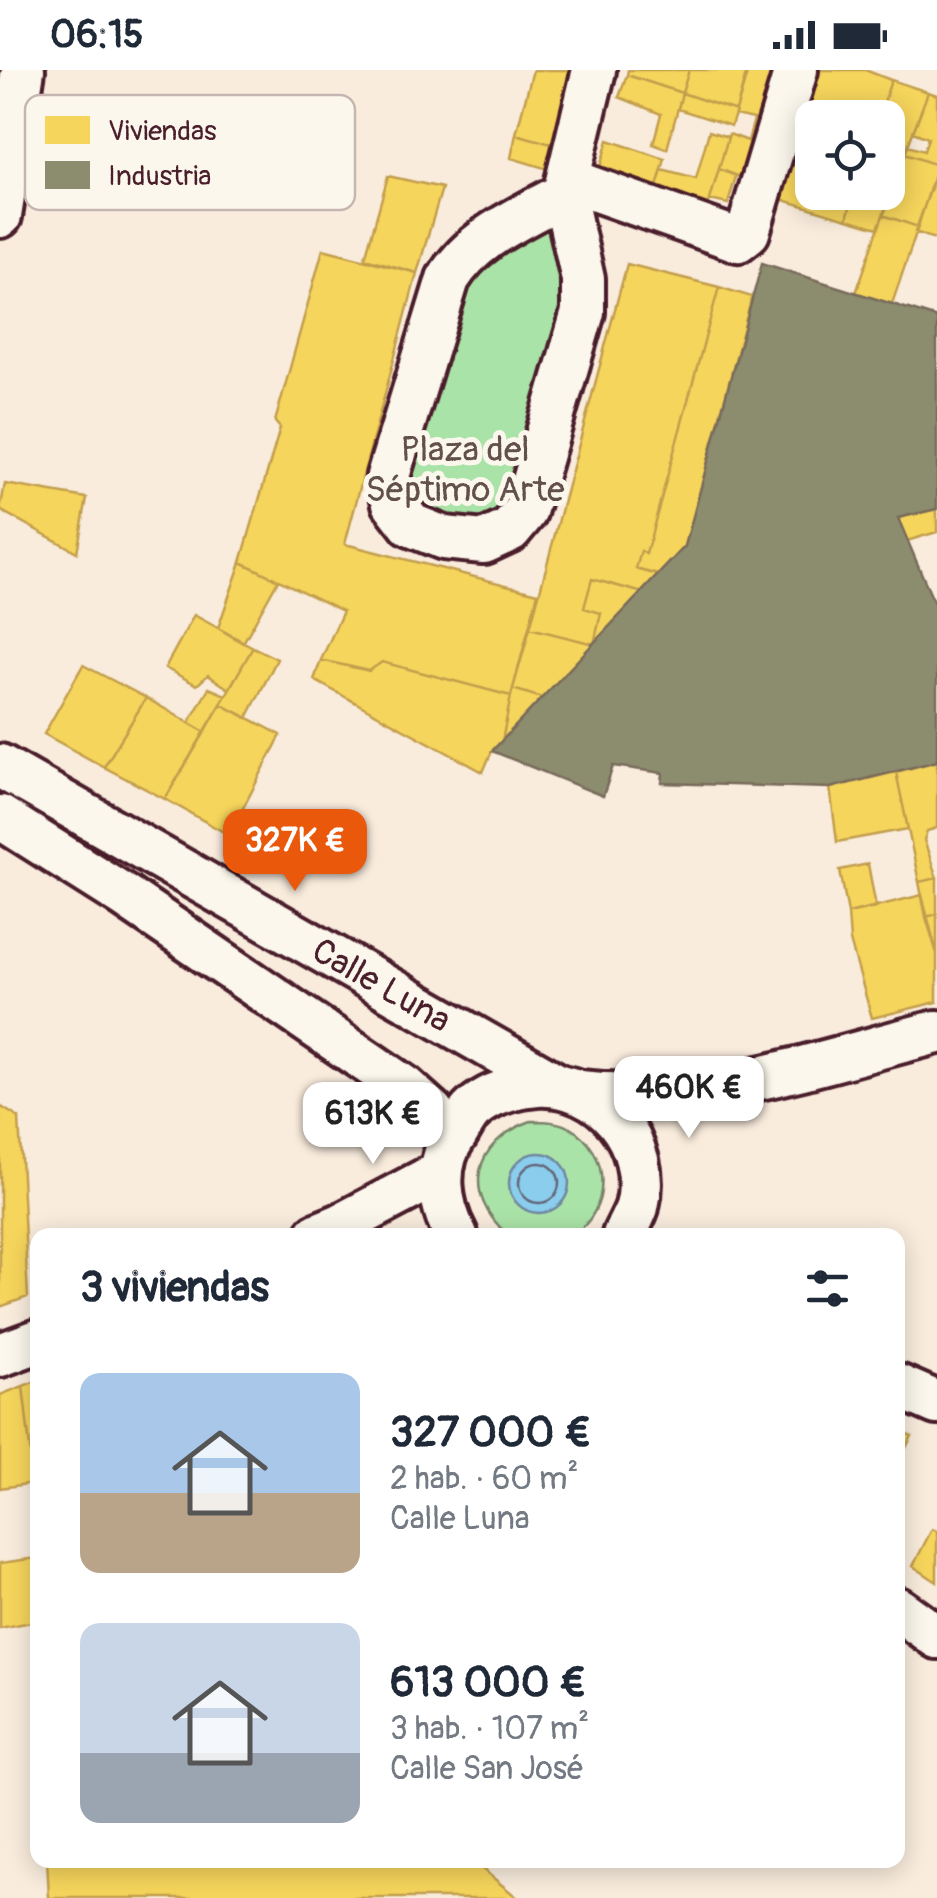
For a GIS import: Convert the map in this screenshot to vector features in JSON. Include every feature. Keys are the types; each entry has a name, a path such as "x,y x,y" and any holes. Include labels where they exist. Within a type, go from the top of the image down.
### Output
{"street":[{"path":"0,216 23,70"},
{"path":"594,70 566,187 583,279 583,312 536,481 525,512 510,530 484,542 444,538 411,524 394,503 388,476 448,279 460,259 477,242 566,187 738,240 748,232 796,70"},
{"name":"Calle Luna","path":"0,766 604,1106 622,1126 634,1149"},
{"name":"Calle Luna","path":"0,817 123,895 404,1087 432,1112 445,1158"},
{"path":"453,1228 443,1203 445,1158 473,1109 511,1087 568,1088 636,1096 704,1090 937,1032"},
{"path":"627,1228 636,1208 640,1178 634,1149 658,1117 704,1090"},
{"path":"333,1228 445,1158"},
{"path":"0,1356 30,1344"},
{"path":"905,1389 937,1403"},
{"path":"905,1614 937,1637"}],"green space":[{"name":"Plaza del Séptimo Arte","path":"548,225 561,246 567,295 515,491 497,520 465,527 426,517 411,496 408,471 463,284 486,258"},
{"path":"531,1121 556,1123 584,1138 599,1165 602,1181 595,1211 581,1228 501,1228 493,1219 479,1186 480,1170 496,1142"}],"water":[{"path":"539,1153 560,1162 569,1183 560,1204 539,1213 518,1204 509,1183 518,1162"}],"building: Viviendas":[{"path":"533,70 574,70 555,145 516,134"},
{"path":"628,70 689,70 682,93 627,75"},
{"path":"689,70 747,70 736,111 682,93"},
{"path":"748,70 785,70 751,181 719,169 729,134 748,141 754,119 735,115"},
{"path":"816,70 865,70 891,80 885,100 808,100"},
{"path":"627,75 682,93 667,149 653,144 661,114 619,97"},
{"path":"891,80 928,92 908,146 905,100 885,100"},
{"path":"928,92 937,95 937,165 905,154 908,146 924,151 928,138 913,132"},
{"path":"682,93 736,111 731,126 678,109"},
{"path":"709,131 728,137 704,221 652,204 662,170 696,179"},
{"path":"516,134 555,145 551,170 511,158"},
{"path":"608,140 665,159 652,204 595,184"},
{"path":"795,145 795,203 780,199"},
{"path":"905,154 937,165 918,227 883,215 885,210 905,210"},
{"path":"719,169 736,176 728,204 710,200"},
{"path":"937,171 937,240 915,232"},
{"path":"388,176 442,188 417,273 365,258"},
{"path":"817,210 849,210 847,219"},
{"path":"849,210 886,210 878,228 847,219"},
{"path":"883,215 918,227 892,304 856,293"},
{"path":"323,249 417,273 345,544 538,593 511,696 382,662 369,671 321,660 343,611 241,562 280,428 275,422"},
{"path":"627,264 719,287 646,554 641,551 636,569 658,575 643,593 592,579 584,608 601,613 594,644 530,628"},
{"path":"719,287 752,297 685,546 658,575 636,569 641,551 646,554"},
{"path":"5,484 87,498 77,552 0,510"},
{"path":"937,509 937,532 907,541 898,518"},
{"path":"241,562 278,580 243,643 218,628"},
{"path":"592,579 643,593 594,644 601,613 584,608"},
{"path":"194,615 253,647 229,689 208,675 197,685 165,668"},
{"path":"530,628 594,644 542,698 513,689"},
{"path":"253,647 277,659 247,718 221,704"},
{"path":"321,660 369,671 382,662 511,696 502,741 492,751 483,772 314,680"},
{"path":"83,665 146,698 104,767 44,734"},
{"path":"209,688 226,695 205,732 189,723"},
{"path":"513,689 542,698 502,741 511,696"},
{"path":"146,698 205,732 165,799 104,767"},
{"path":"221,704 281,735 229,835 165,799"},
{"path":"937,761 937,828 927,831 924,840 937,878 919,882 896,772"},
{"path":"896,772 908,829 837,842 830,788"},
{"path":"868,864 876,907 848,913 840,870"},
{"path":"937,878 937,914 926,917 919,882"},
{"path":"922,895 937,954 937,1002 872,1018 850,941 848,913"},
{"path":"937,914 937,954 926,917"},
{"path":"0,1106 19,1118 28,1297 0,1307"},
{"path":"30,1383 30,1448 23,1386"},
{"path":"23,1386 30,1484 0,1488 0,1395"},
{"path":"932,1529 937,1531 937,1582 913,1566"},
{"path":"30,1559 30,1622 0,1628 0,1563"},
{"path":"47,1868 481,1868 518,1898 49,1898"}],"building: Industria":[{"path":"762,263 937,318 937,509 898,518 937,610 937,761 830,788 662,783 663,773 613,766 603,796 492,751 685,546"}]}
